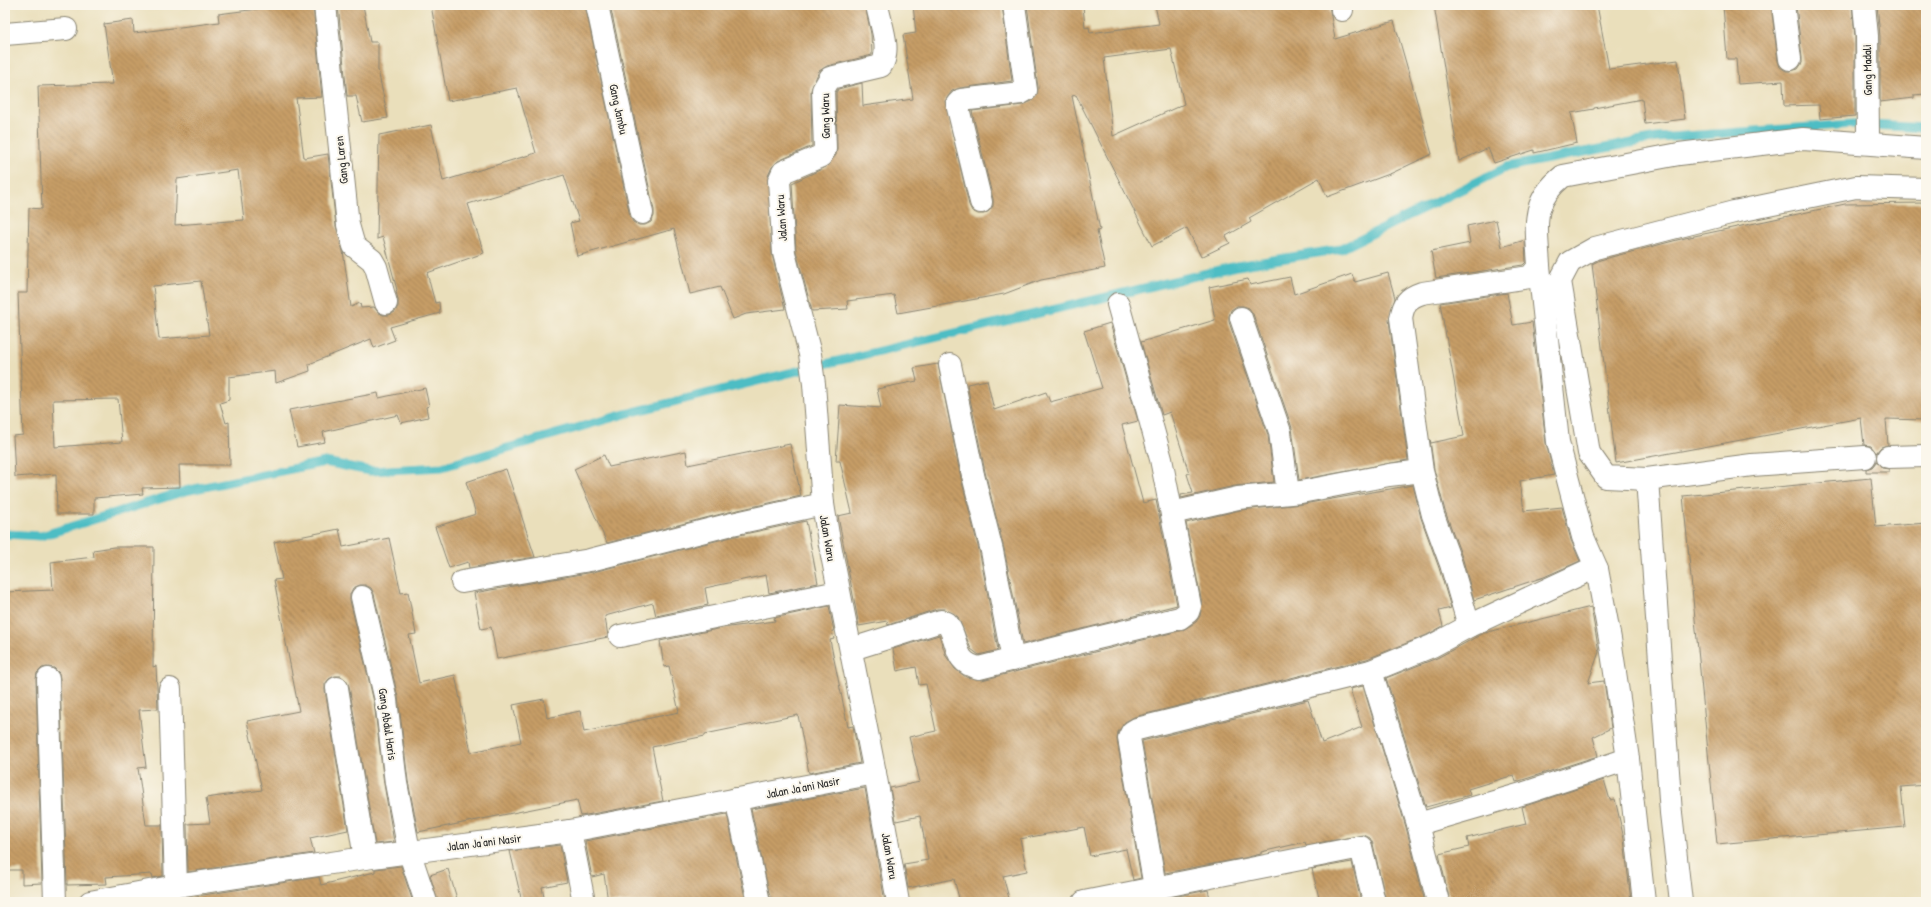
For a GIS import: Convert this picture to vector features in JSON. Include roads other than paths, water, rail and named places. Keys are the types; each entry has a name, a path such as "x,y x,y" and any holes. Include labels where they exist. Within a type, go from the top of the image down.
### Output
{"street":[{"name":"Gang Laren","path":"325,5 348,225 354,246 372,260 376,267 386,303"},
{"name":"Gang Jambu","path":"597,5 642,213"},
{"name":"Gang Waru","path":"783,172 822,156 825,149 823,90 830,78 881,66 885,60 885,47 877,5"},
{"path":"981,202 957,104 961,100 1021,93 1026,90 1014,5"},
{"path":"1783,5 1790,58"},
{"name":"Gang Madali","path":"1864,5 1867,36 1868,128"},
{"path":"5,34 66,29"},
{"path":"1644,902 1628,759 1610,639 1597,569 1583,537 1558,442 1539,266 1536,214 1549,187 1563,176 1678,154 1803,139 1926,148"},
{"name":"Jalan Waru","path":"783,172 779,181 784,253 810,354 814,384 823,504 838,592 852,649 898,902"},
{"path":"1865,457 1752,465 1647,479 1606,477 1589,452 1560,281 1570,262 1595,248 1734,212 1856,187 1926,189"},
{"path":"1469,626 1451,564 1433,516 1422,471 1401,318 1404,305 1412,296 1422,293 1530,277 1539,266"},
{"path":"852,649 941,621 947,623 951,629 959,656 968,666 979,668 1180,618 1188,612 1190,606 1161,459 1118,304"},
{"path":"1241,318 1262,375 1280,432 1288,493"},
{"path":"950,365 973,475 992,551 1013,660"},
{"path":"1888,457 1926,456"},
{"path":"1172,513 1238,498 1288,493 1389,475 1422,471"},
{"path":"1647,479 1671,813 1681,902"},
{"path":"462,582 590,560 732,524 823,504"},
{"path":"1155,887 1129,738 1132,732 1145,727 1371,671 1432,646 1469,626 1587,571 1597,569"},
{"path":"620,636 838,592"},
{"name":"Gang Abdul Haris","path":"362,597 386,700 396,783 409,851 426,902"},
{"path":"1371,671 1418,824 1438,902"},
{"path":"48,678 55,902"},
{"path":"337,688 365,858"},
{"path":"170,689 176,886"},
{"path":"1418,824 1524,793 1628,759"},
{"name":"Jalan Ja'ani Nasir","path":"90,902 176,886 409,851 570,831 875,773"},
{"path":"736,799 758,902"},
{"path":"570,831 584,902"},
{"path":"1084,902 1113,900 1155,887 1361,846 1374,902"}],"waterway":[{"path":"5,534 41,536 185,491 325,462 370,471 442,467 625,414 833,362 1237,266 1341,249 1507,167 1657,138 1853,124 1926,128"}]}
